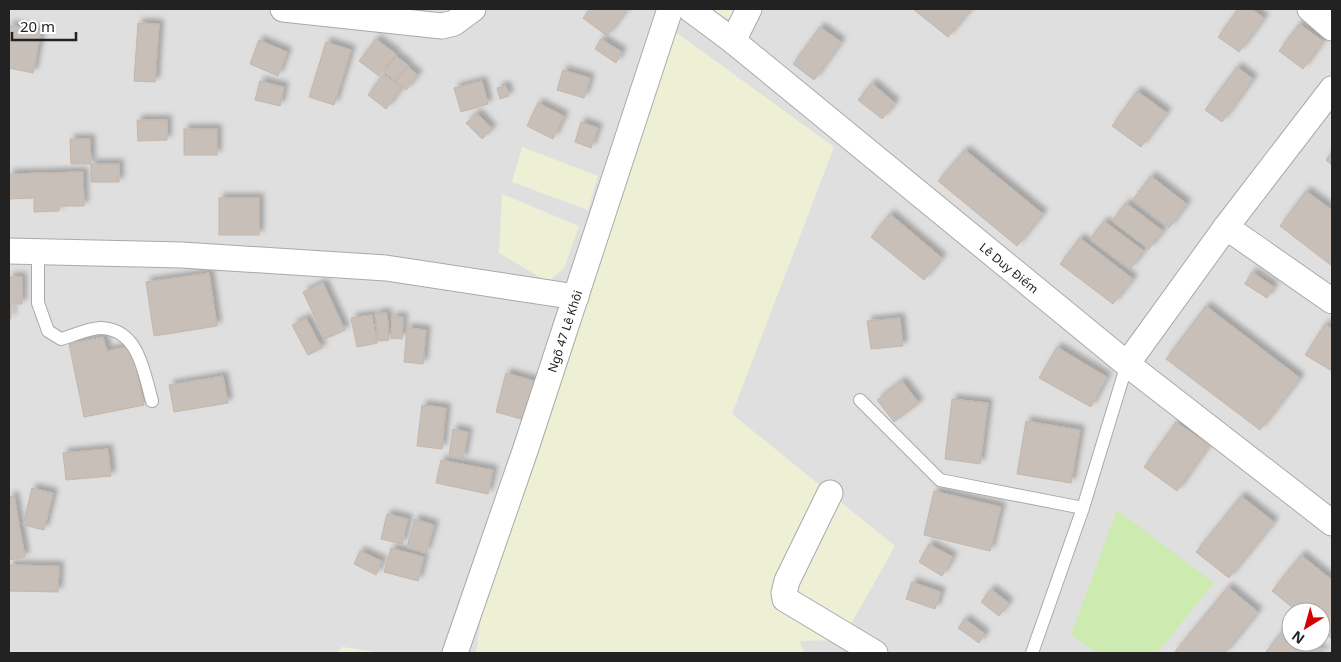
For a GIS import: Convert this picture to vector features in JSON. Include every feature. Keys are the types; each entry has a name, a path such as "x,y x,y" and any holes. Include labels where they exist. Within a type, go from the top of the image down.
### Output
{"street":[{"path":"283,9 442,26 454,23 472,9"},
{"name":"Ngõ 47 Lê Khôi","path":"455,653 525,451 670,9"},
{"name":"Lê Duy Điếm","path":"690,9 733,40 1127,364 1332,523"},
{"path":"733,40 749,9"},
{"path":"1310,9 1332,28"},
{"path":"1127,364 1226,227 1332,90"},
{"path":"1226,227 1332,301"},
{"path":"9,251 182,255 386,268 576,297"},
{"path":"830,493 787,581 784,593 786,599 875,653"}],"lane":[{"path":"38,251 38,303 48,331 61,339 101,328 122,333 139,354 152,401"},
{"path":"1032,653 1083,508 1127,364"},
{"path":"860,400 940,480 1083,508"}],"shaded area":[{"path":"9,9 1332,9 1332,653 9,653"}],"green space":[{"path":"710,9 736,9 731,20"},
{"path":"666,25 834,147 732,414 895,546 842,640 799,641 805,653 476,653 491,547"},
{"path":"522,147 598,176 588,210 512,182"},
{"path":"502,194 579,226 564,268 548,282 499,253"},
{"path":"1117,510 1214,583 1157,653 1096,653 1071,635"},
{"path":"343,647 381,653 337,653"}],"building":[{"path":"590,9 627,9 607,36 583,18"},
{"path":"913,9 971,9 948,37"},
{"path":"1238,9 1252,9 1264,18 1239,52 1218,37"},
{"path":"138,23 159,24 155,82 134,81"},
{"path":"1299,24 1323,41 1303,69 1279,51"},
{"path":"9,25 41,31 33,73 9,68"},
{"path":"820,27 841,42 814,80 793,64"},
{"path":"376,39 396,54 379,76 359,61"},
{"path":"601,39 622,52 616,63 595,49"},
{"path":"259,40 287,52 278,76 250,64"},
{"path":"326,42 351,50 334,105 309,97"},
{"path":"396,56 408,65 395,81 384,72"},
{"path":"408,67 418,75 406,90 396,82"},
{"path":"1237,67 1253,79 1222,122 1205,110"},
{"path":"563,70 590,78 584,98 557,90"},
{"path":"383,74 402,88 386,109 368,95"},
{"path":"260,81 284,87 280,106 255,100"},
{"path":"482,81 488,104 461,112 454,88"},
{"path":"872,83 895,103 882,119 858,100"},
{"path":"506,86 509,96 500,99 497,88"},
{"path":"1137,91 1167,113 1141,147 1112,126"},
{"path":"538,103 564,116 553,139 527,126"},
{"path":"477,113 492,129 482,139 466,123"},
{"path":"137,120 167,120 167,140 138,141"},
{"path":"581,122 598,128 591,148 575,142"},
{"path":"184,129 217,129 217,155 184,155"},
{"path":"70,139 90,139 91,164 71,164"},
{"path":"965,150 1043,214 1017,246 938,181"},
{"path":"1332,152 1332,165 1326,160"},
{"path":"91,164 119,164 119,182 91,182"},
{"path":"83,172 84,206 59,206 59,211 34,212 34,198 9,199 9,174"},
{"path":"1151,176 1187,204 1169,228 1133,199"},
{"path":"1306,191 1332,210 1332,266 1280,226"},
{"path":"219,198 259,198 259,235 219,235"},
{"path":"1126,203 1163,231 1149,249 1112,221"},
{"path":"890,214 942,258 924,280 871,237"},
{"path":"1104,221 1144,251 1130,269 1090,239"},
{"path":"1080,238 1133,279 1113,304 1060,264"},
{"path":"1252,272 1274,287 1267,298 1245,284"},
{"path":"209,273 217,326 154,336 146,282"},
{"path":"9,277 22,277 22,304 11,304 11,319 9,319"},
{"path":"323,283 345,330 325,339 303,292"},
{"path":"1206,306 1300,378 1260,430 1166,359"},
{"path":"387,313 389,340 378,341 375,314"},
{"path":"372,315 377,343 357,347 351,318"},
{"path":"392,317 403,317 402,339 391,338"},
{"path":"306,318 322,348 308,355 292,325"},
{"path":"900,318 903,346 871,349 867,321"},
{"path":"1325,324 1332,329 1332,371 1305,355"},
{"path":"407,328 426,330 423,364 404,362"},
{"path":"103,337 107,351 131,346 144,405 84,417 69,344"},
{"path":"1057,347 1107,377 1091,407 1039,378"},
{"path":"506,373 538,382 528,421 496,412"},
{"path":"223,376 228,403 174,412 169,385"},
{"path":"902,381 919,403 894,422 877,400"},
{"path":"952,399 988,403 980,464 945,459"},
{"path":"422,405 446,408 442,449 417,446"},
{"path":"1026,421 1080,430 1071,483 1017,474"},
{"path":"1176,422 1209,445 1177,491 1144,467"},
{"path":"453,429 468,432 463,459 449,456"},
{"path":"108,449 111,476 66,480 63,453"},
{"path":"441,460 493,470 488,494 436,483"},
{"path":"32,488 53,493 44,530 23,525"},
{"path":"934,491 1001,507 990,551 924,535"},
{"path":"14,496 25,557 9,560 9,497"},
{"path":"1241,496 1274,522 1229,578 1196,552"},
{"path":"387,514 408,519 402,544 381,539"},
{"path":"415,519 434,525 426,553 407,547"},
{"path":"929,544 953,557 942,576 919,562"},
{"path":"391,548 424,557 418,581 384,572"},
{"path":"360,551 382,561 376,575 354,564"},
{"path":"1301,555 1332,580 1332,639 1331,602 1286,602 1272,591"},
{"path":"9,565 59,566 58,592 9,591"},
{"path":"912,582 941,592 935,609 906,599"},
{"path":"1228,587 1258,612 1225,653 1174,653"},
{"path":"991,589 1009,603 999,616 981,602"},
{"path":"965,619 985,634 979,643 958,628"},
{"path":"1281,633 1281,652 1325,653 1265,653"}]}
